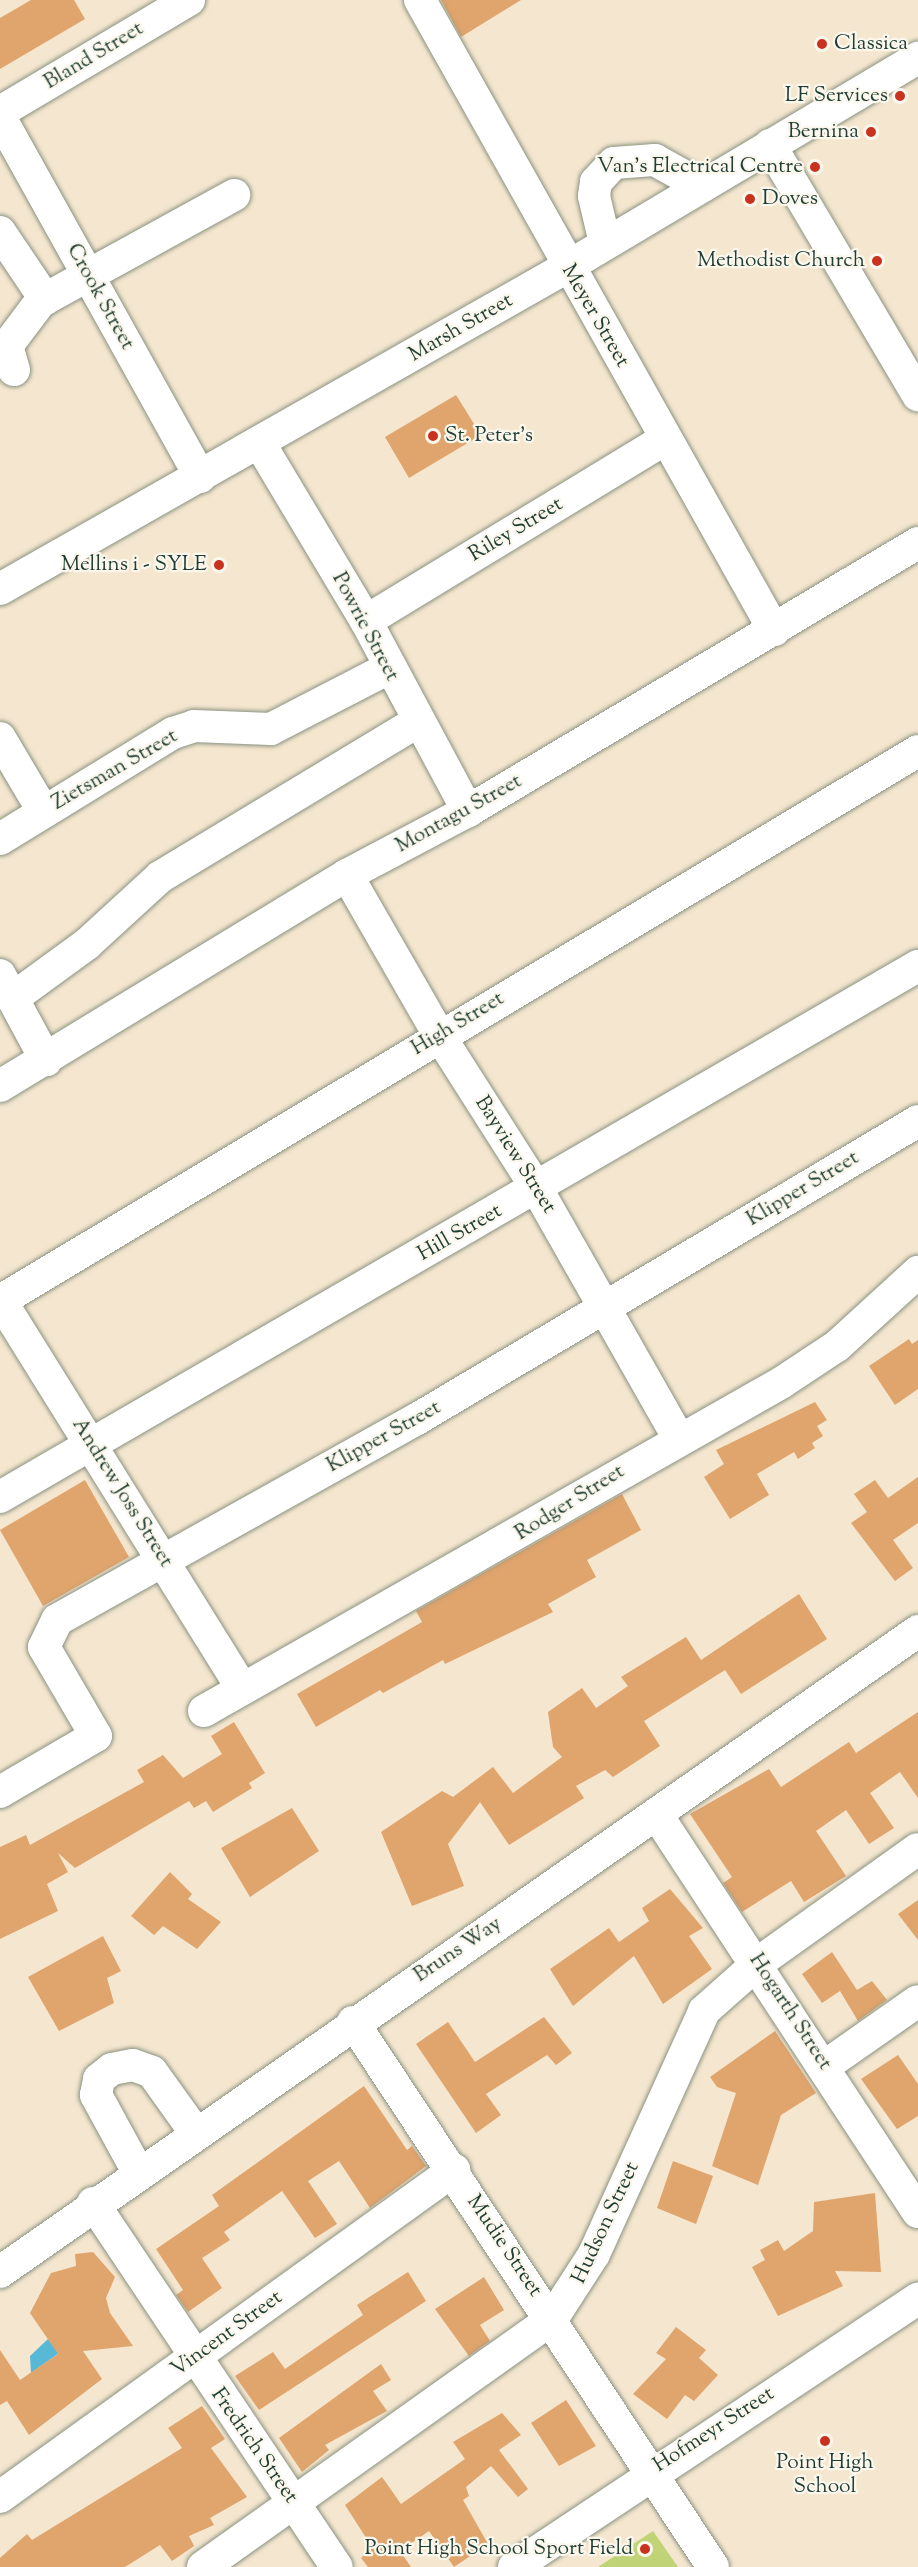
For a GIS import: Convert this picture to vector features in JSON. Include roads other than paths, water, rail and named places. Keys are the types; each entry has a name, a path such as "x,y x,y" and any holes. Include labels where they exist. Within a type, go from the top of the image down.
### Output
{"street":[{"name":"Bland Street","path":"0,112 189,0"},
{"name":"Meyer Street","path":"420,0 567,267 774,630"},
{"name":"Marsh Street","path":"0,587 260,444 567,267 918,58"},
{"name":"Crook Street","path":"0,117 200,477"},
{"path":"770,145 918,395"},
{"path":"605,243 594,196 596,182 614,164 655,160 702,186"},
{"path":"14,370 7,346 44,298 234,195"},
{"path":"0,232 44,298"},
{"name":"Riley Street","path":"366,621 665,439"},
{"name":"Powrie Street","path":"260,444 366,621 387,669 468,811"},
{"name":"Montagu Street","path":"0,1086 347,875 468,811 918,543"},
{"name":"Zietsman Street","path":"0,839 173,733 194,726 272,729 387,669"},
{"path":"46,1060 6,987 87,944 160,877 417,722"},
{"name":"Zietsman Street","path":"0,738 43,811"},
{"name":"High Street","path":"0,1301 439,1035 918,751"},
{"name":"Bayview Street","path":"347,875 439,1035 537,1188 678,1437"},
{"name":"Hill Street","path":"0,1497 918,966"},
{"name":"Klipper Street","path":"0,1792 96,1736 44,1647 57,1620 417,1419 918,1121"},
{"name":"Rodger Street","path":"204,1711 241,1686 513,1539 678,1437 837,1346 918,1272"},
{"name":"Andrew Joss Street","path":"0,1301 92,1443 241,1686"},
{"name":"Bruns Way","path":"0,2272 93,2203 657,1815 918,1631"},
{"name":"Hogarth Street","path":"657,1815 758,1963 918,2212"},
{"name":"Hudson Street","path":"203,2567 552,2319 594,2254 704,2011 758,1963 918,1849"},
{"path":"825,2066 918,2001"},
{"name":"Mudie Street","path":"353,2022 454,2170 649,2473 713,2567"},
{"path":"138,2172 96,2095 99,2079 112,2069 133,2066 152,2072 195,2132"},
{"name":"Vincent Street","path":"0,2497 454,2170"},
{"name":"Fredrich Street","path":"93,2203 193,2358 337,2567"},
{"name":"Hofmeyr Street","path":"514,2567 649,2473 918,2299"}],"water":[{"path":"48,2339 59,2353 31,2373 30,2356"}],"place":[{"name":"Classica","path":"822,44"},
{"name":"LF Services","path":"900,96"},
{"name":"Bernina","path":"871,132"},
{"name":"Van's Electrical Centre","path":"815,167"},
{"name":"Doves","path":"750,199"},
{"name":"Methodist Church","path":"877,261"},
{"name":"St. Peter's","path":"433,436"},
{"name":"Mellins i - SYLE","path":"219,565"},
{"name":"Point High School","path":"825,2441"},
{"name":"Point High School Sport Field","path":"645,2549"}]}
